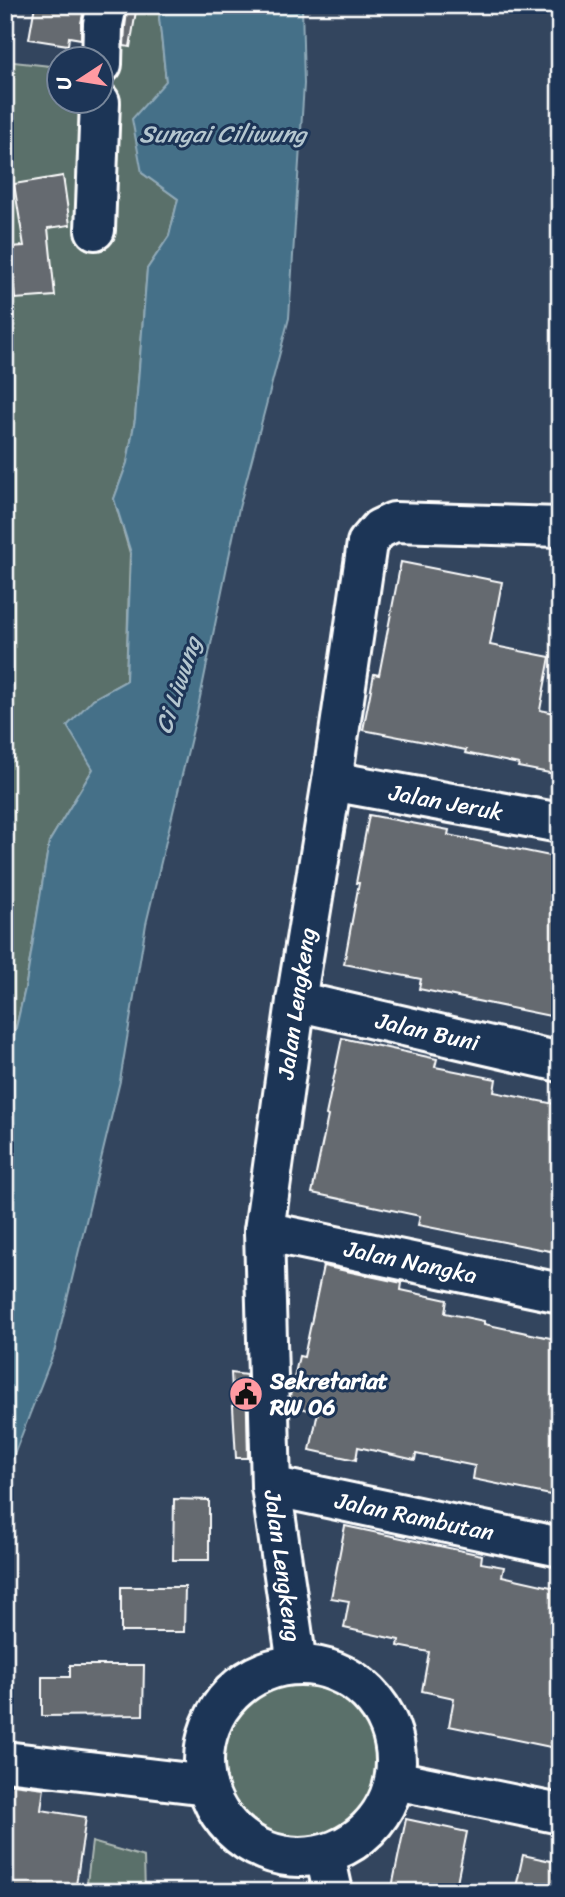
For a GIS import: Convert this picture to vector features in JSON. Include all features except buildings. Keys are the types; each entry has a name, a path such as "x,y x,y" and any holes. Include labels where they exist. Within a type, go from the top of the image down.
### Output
{"street":[{"path":"102,46 107,5"},
{"path":"95,230 99,116"},
{"name":"Jalan Lengkeng","path":"297,1664 271,1486 264,1231 296,1001 367,543 379,529 394,522 560,527"},
{"name":"Jalan Jeruk","path":"332,781 560,823"},
{"name":"Jalan Buni","path":"296,1001 560,1062"},
{"name":"Jalan Nangka","path":"264,1231 560,1293"},
{"name":"Jalan Rambutan","path":"271,1486 560,1546"},
{"path":"5,1761 192,1784 251,1845 287,1857 325,1855 350,1845 371,1828 386,1806 396,1780 396,1745 384,1712 361,1686 331,1669 297,1664 263,1671 234,1689 214,1717 192,1784"},
{"path":"396,1780 560,1814"},
{"path":"325,1855 333,1892"}],"green space":[{"path":"123,5 164,5 159,17 166,81 142,173 178,199 169,236 147,269 135,419 127,463 114,499 130,553 126,681 93,699 93,769 49,842 26,984 5,1075 5,61 46,66 46,116 116,116 116,46 107,46"},
{"path":"300,1665 337,1672 368,1693 389,1724 396,1761 389,1798 368,1829 337,1850 300,1857 263,1850 232,1829 211,1798 204,1761 211,1724 232,1693 263,1672"},
{"path":"92,1842 144,1857 145,1892 86,1892"}],"water":[{"name":"Sungai Ciliwung","path":"164,5 302,5 304,84 289,318 239,508 196,717 146,924 120,1081 55,1349 5,1478 5,1076 26,984 49,842 93,769 67,726 93,699 126,681 131,553 114,499 127,463 135,419 147,269 169,236 178,199 142,173 132,119 166,81 159,17"}],"place":[{"name":"Sekretariat RW 06","path":"246,1394"}],"water label":[{"name":"Ci Liwung","path":"178,685"}]}
